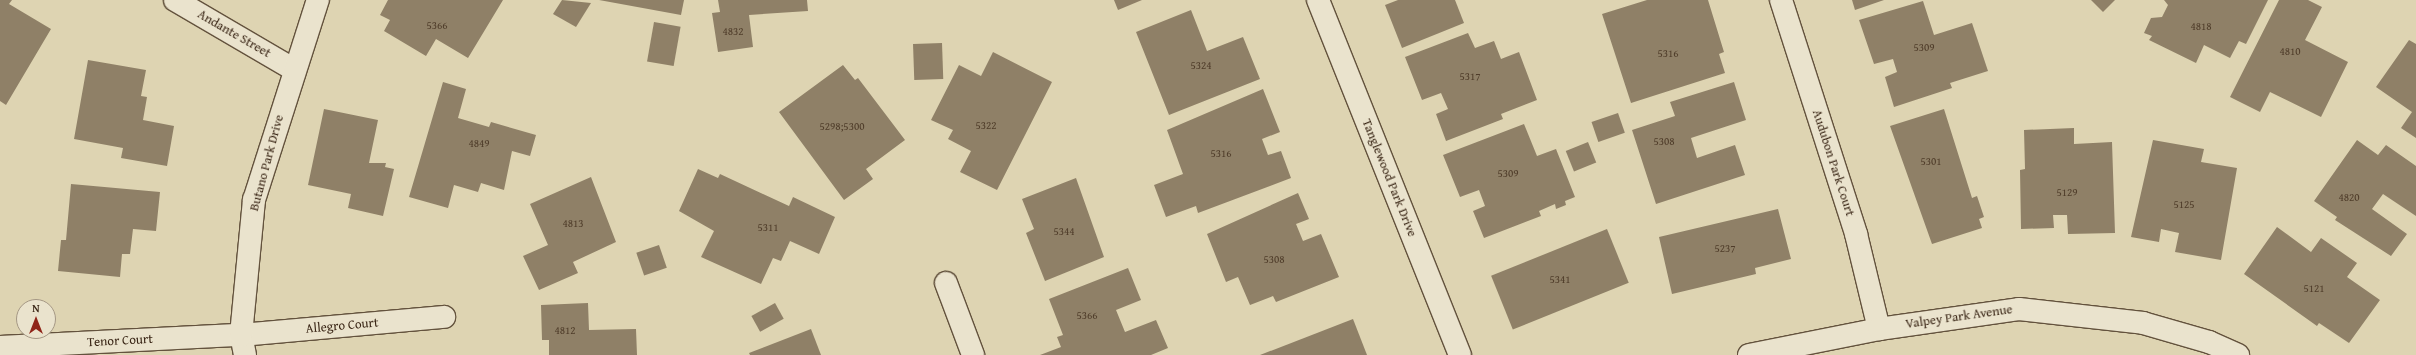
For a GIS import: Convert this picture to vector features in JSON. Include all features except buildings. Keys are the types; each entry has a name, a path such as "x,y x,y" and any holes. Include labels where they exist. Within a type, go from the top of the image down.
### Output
{"street":[{"name":"Andante Street","path":"176,0 293,69"},
{"name":"Butano Park Drive","path":"243,345 254,200 293,69 318,0"},
{"name":"Tanglewood Park Drive","path":"1318,0 1460,355"},
{"name":"Audubon Park Court","path":"1780,0 1856,234 1879,329"},
{"path":"946,283 973,355"},
{"name":"Valpey Park Avenue","path":"1749,355 1879,329 2018,308 2143,323 2209,342 2238,355"},
{"name":"Allegro Court","path":"243,345 444,318"},
{"name":"Tenor Court","path":"0,347 243,345"}]}
